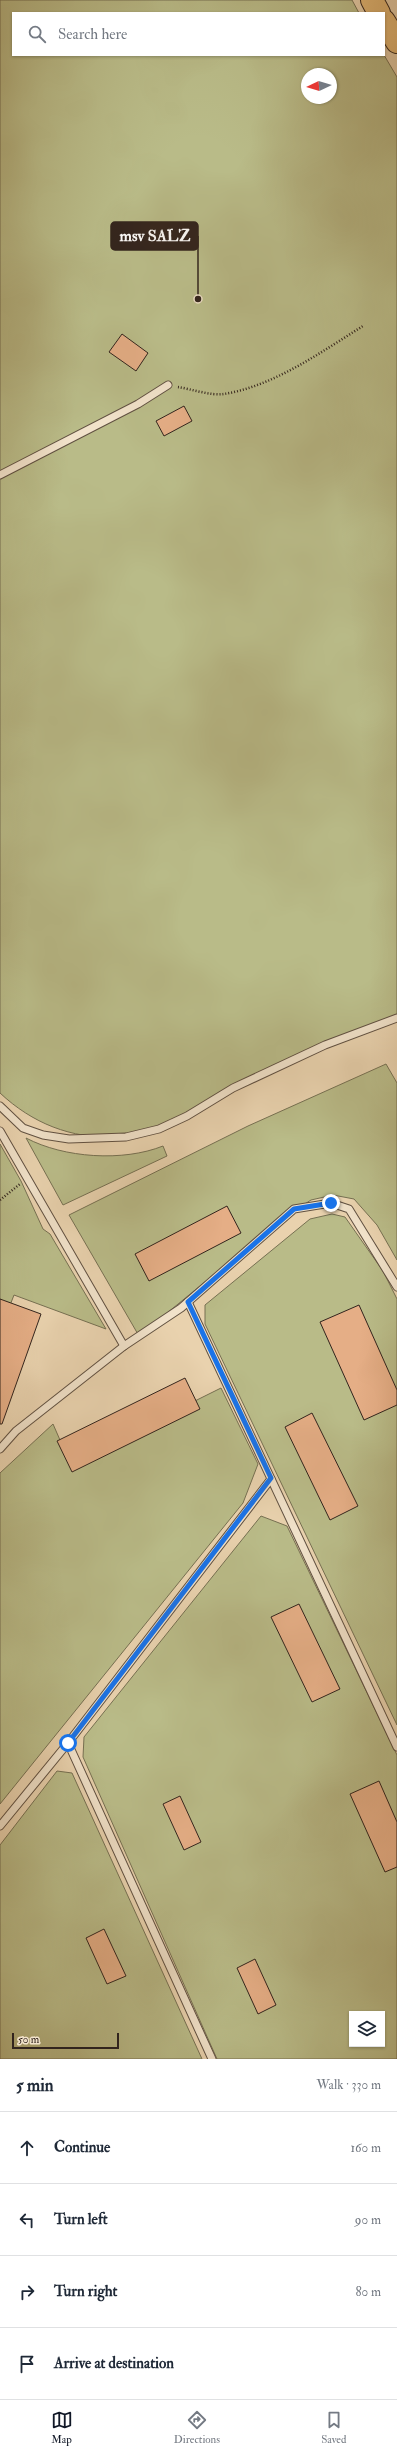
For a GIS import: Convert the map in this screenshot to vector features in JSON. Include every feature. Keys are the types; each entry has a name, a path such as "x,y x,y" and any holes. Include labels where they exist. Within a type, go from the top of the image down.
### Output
{"highway":[{"path":"372,0 378,12"},
{"path":"385,23 397,42"}],"lane":[{"path":"0,475 138,404 168,385"},
{"path":"0,1106 23,1128 43,1135 69,1139 126,1137 159,1129 180,1120 233,1088 325,1045 397,1018"},
{"path":"0,1131 124,1346"},
{"path":"0,1449 16,1431 124,1346 188,1302 294,1209 331,1203 348,1209 397,1287"},
{"path":"188,1302 397,1747"},
{"path":"0,1826 68,1743 271,1478"},
{"path":"68,1743 212,2059"}],"path":[{"path":"168,385 222,395 268,380 310,359 363,326"},
{"path":"0,1200 27,1178"}],"green space":[{"path":"0,0 352,0 358,12 12,12 12,56 385,56 397,77 397,1016 289,1064 201,1108 143,1132 116,1137 83,1135 53,1127 25,1113 0,1093"},
{"path":"386,1064 397,1083 397,1260 377,1225 354,1199 333,1195 311,1200 283,1218 139,1336 69,1215 248,1126"},
{"path":"26,1138 41,1145 76,1154 112,1156 147,1151 163,1146 167,1156 63,1205"},
{"path":"0,1144 21,1181 43,1229 50,1234 106,1329 14,1295 0,1331"},
{"path":"332,1214 345,1217 383,1271 397,1299 397,1725 205,1324 205,1305 310,1219"},
{"path":"221,1388 258,1464 243,1503 0,1804 0,1473 53,1424 70,1463"},
{"path":"261,1516 287,1526 397,1755 397,2059 217,2059 83,1757 84,1737"},
{"path":"57,1771 72,1773 202,2059 0,2059 0,1845"}],"building":[{"path":"122,334 148,353 136,371 109,352"},
{"path":"184,406 192,421 164,436 156,421"},
{"path":"227,1206 241,1233 149,1281 135,1254"},
{"path":"0,1299 41,1314 2,1424 0,1424"},
{"path":"359,1305 397,1390 397,1405 364,1420 320,1322"},
{"path":"185,1378 200,1409 72,1472 57,1441"},
{"path":"312,1413 358,1506 330,1520 285,1427"},
{"path":"299,1604 340,1689 312,1702 271,1617"},
{"path":"379,1781 397,1822 397,1867 385,1872 350,1794"},
{"path":"180,1796 201,1842 184,1850 163,1804"},
{"path":"104,1929 126,1976 107,1984 86,1938"},
{"path":"255,1959 276,2005 258,2014 237,1968"}],"place":[{"name":"msv SALZ","path":"198,299"}],"route":[{"path":"68,1743 271,1478 188,1302 294,1209 331,1203"}]}
